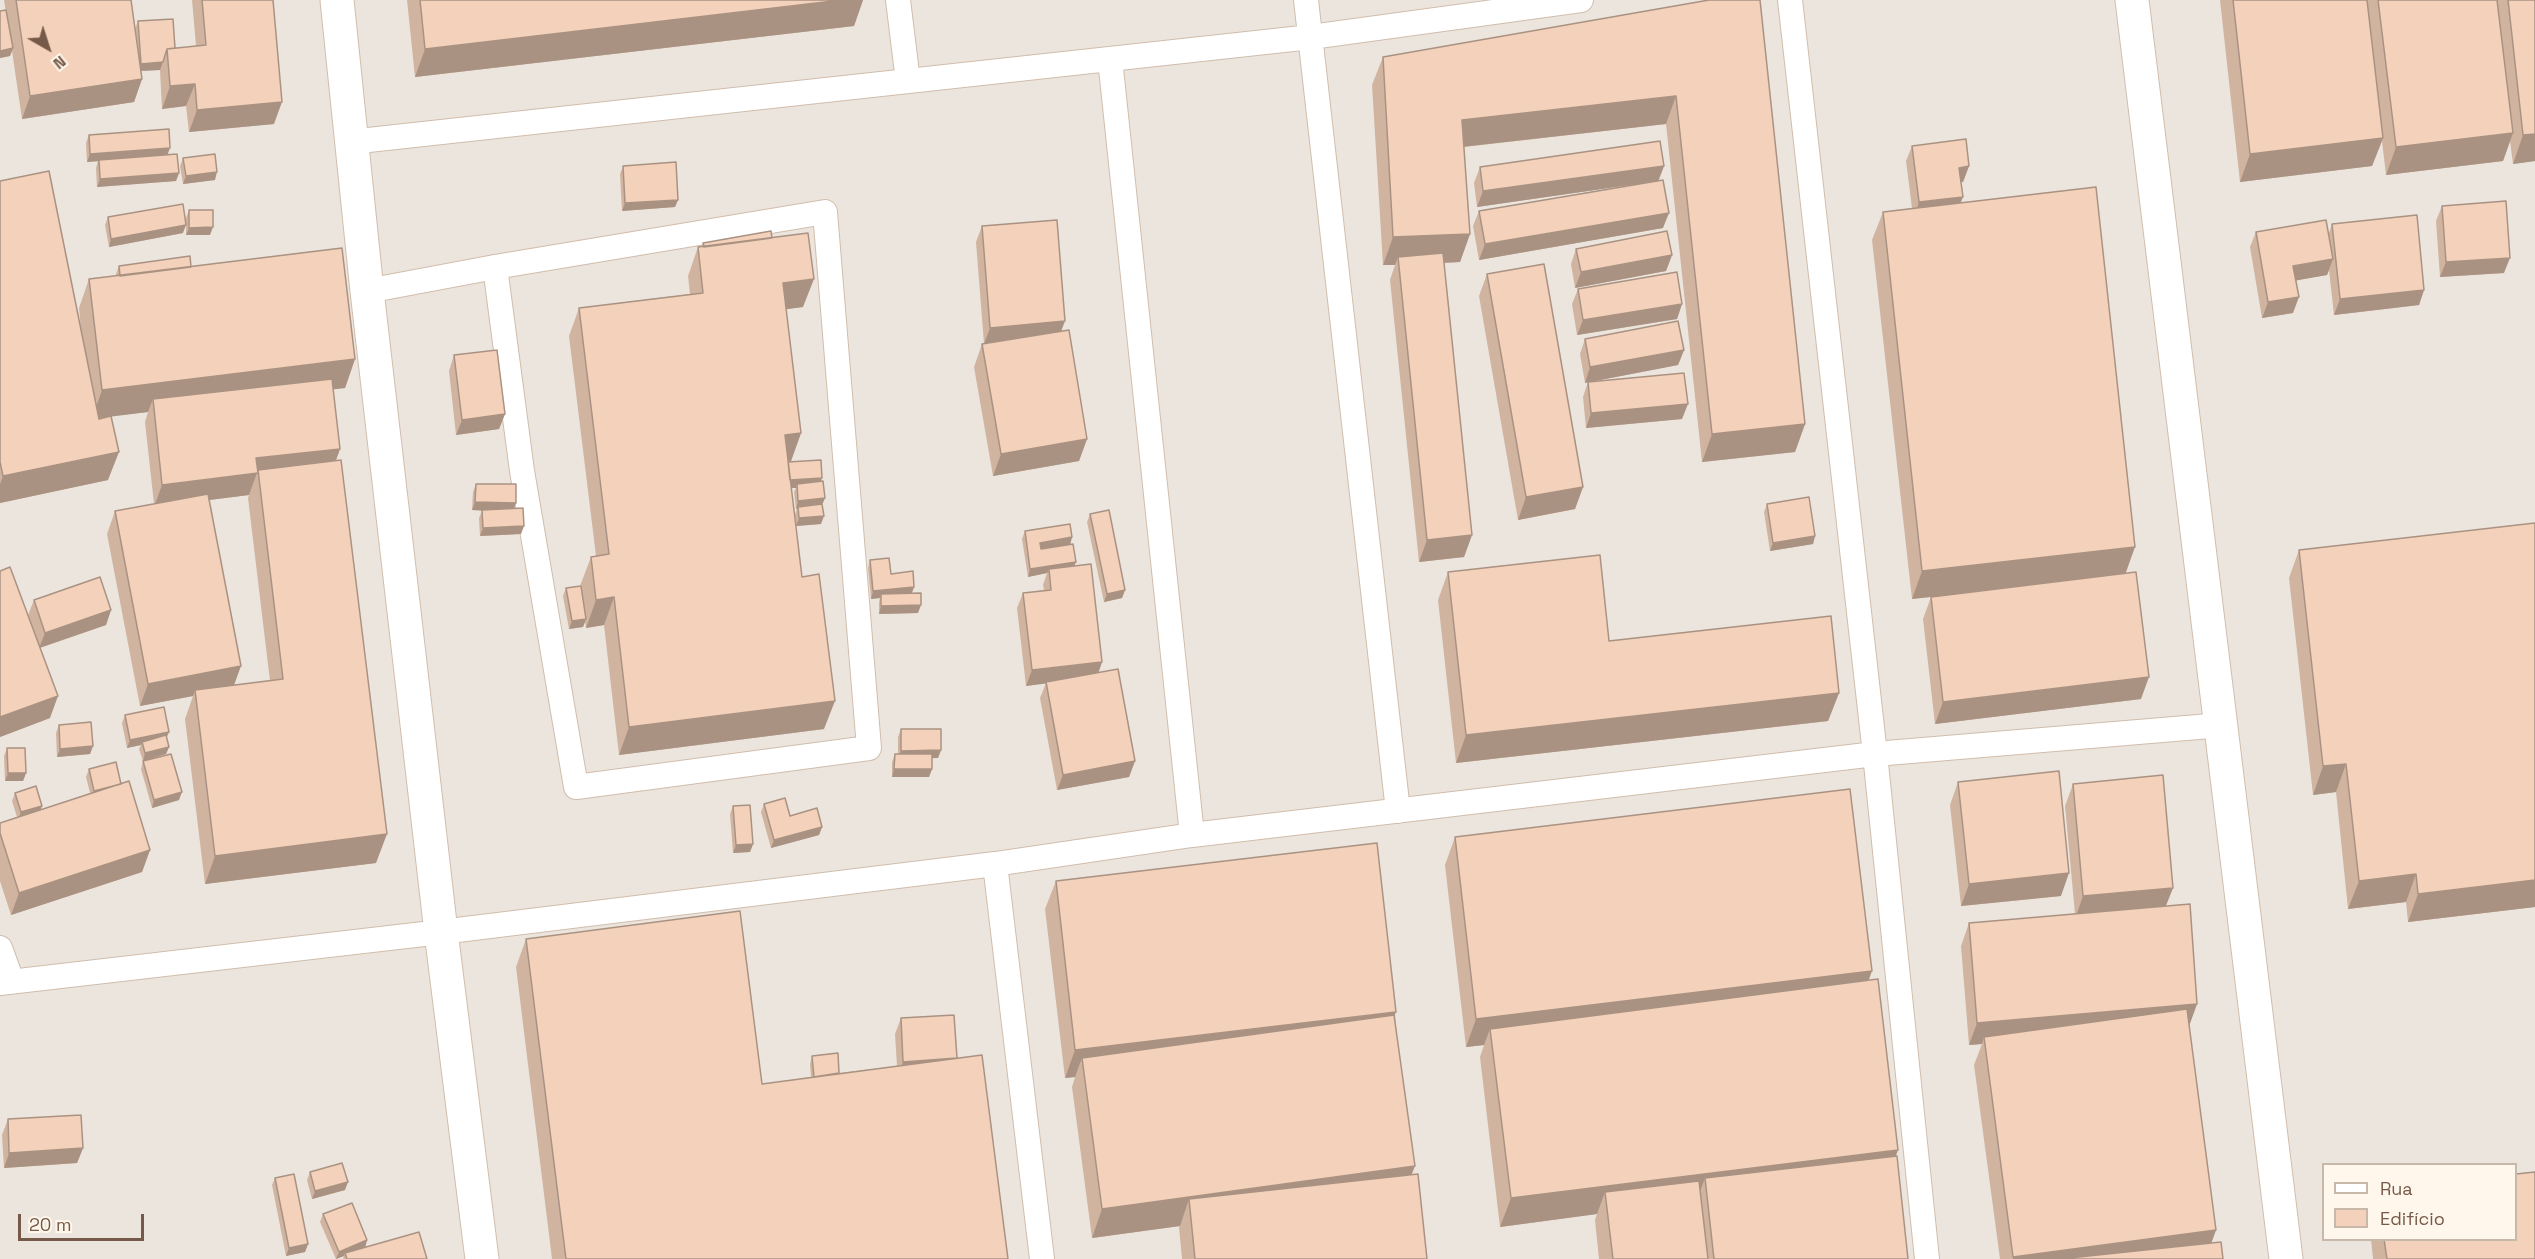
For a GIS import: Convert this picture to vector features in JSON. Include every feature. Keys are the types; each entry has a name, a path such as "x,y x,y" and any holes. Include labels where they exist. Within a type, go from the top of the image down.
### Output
{"street":[{"path":"337,0 367,291 441,932 482,1259"},
{"path":"2132,0 2286,1259"}],"lane":[{"path":"898,0 908,81"},
{"path":"1306,0 1398,811"},
{"path":"350,142 1311,37 1581,0"},
{"path":"1790,0 1875,754 1927,1259"},
{"path":"1110,59 1192,835"},
{"path":"367,291 495,267 825,212 869,748 576,787 522,471 495,267"},
{"path":"0,948 6,982 441,932 995,864 1192,835 1875,754 2222,725"},
{"path":"995,864 1042,1259"}],"shaded area":[{"path":"0,0 2535,0 2535,1259 0,1259"}],"building":[{"path":"16,0 131,0 142,79 30,96"},
{"path":"202,0 273,0 282,102 197,110 195,84 170,86 167,49 206,45"},
{"path":"420,0 842,0 425,49"},
{"path":"1709,0 1760,0 1805,424 1712,434 1676,96 1462,120 1470,234 1393,237 1383,57"},
{"path":"2233,0 2367,0 2383,138 2250,154"},
{"path":"2378,0 2497,0 2513,133 2396,147"},
{"path":"2508,0 2535,0 2535,134 2523,135"},
{"path":"6,10 13,48 0,51 0,11"},
{"path":"173,19 175,48 167,49 163,62 141,64 138,21"},
{"path":"169,129 170,148 90,154 89,135"},
{"path":"1966,139 1969,166 1959,168 1963,197 1919,202 1912,146"},
{"path":"1660,141 1664,166 1483,191 1480,167"},
{"path":"177,154 179,173 100,179 99,160"},
{"path":"215,154 217,172 186,176 183,158"},
{"path":"676,162 678,200 625,203 623,166"},
{"path":"49,171 99,419 111,416 119,452 3,476 0,462 0,181"},
{"path":"1663,180 1669,213 1485,244 1479,211"},
{"path":"2096,187 2135,547 1922,571 1883,212"},
{"path":"2506,201 2510,258 2446,262 2442,206"},
{"path":"183,204 186,225 111,239 108,217"},
{"path":"189,210 213,210 213,227 189,228"},
{"path":"2417,215 2424,290 2340,299 2332,224"},
{"path":"1057,220 1065,321 990,328 982,226"},
{"path":"2326,220 2333,259 2293,266 2299,297 2268,302 2256,232"},
{"path":"771,231 772,238 704,247 703,243"},
{"path":"1667,231 1672,255 1581,272 1576,249"},
{"path":"808,233 814,279 783,283 801,433 785,435 802,577 819,574 835,701 629,727 614,597 596,600 591,557 609,554 579,308 703,293 698,247"},
{"path":"342,248 355,359 102,390 89,279"},
{"path":"1443,253 1472,535 1427,540 1398,257"},
{"path":"190,256 191,267 120,276 119,266"},
{"path":"1544,264 1583,487 1526,497 1487,274"},
{"path":"1677,272 1682,304 1583,320 1578,289"},
{"path":"1678,321 1684,350 1590,367 1585,339"},
{"path":"1069,330 1087,439 1001,454 982,344"},
{"path":"497,350 505,414 462,420 454,355"},
{"path":"1684,373 1688,404 1591,413 1588,382"},
{"path":"332,379 340,449 256,458 258,473 162,485 153,399"},
{"path":"341,460 387,834 215,856 195,690 283,679 258,470"},
{"path":"821,460 822,478 790,480 788,462"},
{"path":"823,481 825,498 798,501 797,484"},
{"path":"476,484 516,484 516,503 475,502"},
{"path":"208,494 241,666 148,684 115,511"},
{"path":"1809,497 1815,536 1773,543 1767,504"},
{"path":"822,504 824,516 799,518 798,507"},
{"path":"523,508 524,526 483,528 482,510"},
{"path":"1109,510 1125,590 1107,594 1090,514"},
{"path":"2535,523 2535,880 2418,894 2416,874 2359,881 2346,764 2323,766 2299,550"},
{"path":"1070,524 1072,537 1040,543 1041,549 1073,544 1076,562 1030,569 1025,531"},
{"path":"1600,555 1609,641 1831,616 1839,693 1466,735 1448,572"},
{"path":"889,558 891,574 913,571 914,587 873,591 870,560"},
{"path":"1091,564 1102,662 1032,670 1023,593 1051,590 1049,569"},
{"path":"10,567 58,696 0,717 0,571"},
{"path":"2136,572 2149,677 1943,702 1931,597"},
{"path":"100,577 111,610 45,633 34,600"},
{"path":"581,586 586,619 572,621 566,588"},
{"path":"921,593 921,605 881,606 881,594"},
{"path":"1118,669 1135,761 1063,775 1046,682"},
{"path":"164,707 169,732 130,740 125,715"},
{"path":"91,722 93,746 60,749 59,725"},
{"path":"901,729 941,729 941,750 901,751"},
{"path":"166,735 169,747 145,753 142,742"},
{"path":"7,748 25,748 26,773 8,773"},
{"path":"171,754 182,792 154,800 143,761"},
{"path":"895,754 932,754 932,769 894,769"},
{"path":"116,762 121,784 94,791 89,769"},
{"path":"2059,771 2069,873 1969,884 1958,782"},
{"path":"2163,775 2173,888 2083,896 2073,784"},
{"path":"129,781 150,850 19,893 0,833 0,823"},
{"path":"36,786 42,806 21,812 15,793"},
{"path":"1850,789 1872,971 1476,1019 1455,837"},
{"path":"785,798 790,816 817,808 822,827 774,840 764,804"},
{"path":"750,805 753,844 736,845 733,806"},
{"path":"1377,843 1396,1012 1075,1050 1056,881"},
{"path":"2190,904 2197,1004 1977,1023 1969,923"},
{"path":"740,911 762,1084 982,1055 1008,1259 566,1259 526,939"},
{"path":"1878,979 1898,1150 1511,1198 1490,1029"},
{"path":"2187,1009 2216,1230 2013,1257 1984,1037"},
{"path":"954,1015 957,1058 903,1062 901,1018"},
{"path":"1394,1015 1415,1166 1102,1209 1082,1058"},
{"path":"838,1053 839,1073 814,1077 812,1056"},
{"path":"81,1115 83,1148 9,1153 8,1119"},
{"path":"1897,1156 1908,1259 1714,1259 1705,1178"},
{"path":"342,1163 348,1182 315,1191 310,1172"},
{"path":"2535,1172 2535,1259 2387,1259 2384,1241 2517,1241 2517,1174"},
{"path":"294,1174 308,1244 289,1248 275,1178"},
{"path":"1418,1174 1427,1259 1195,1259 1189,1199"},
{"path":"1699,1181 1708,1259 1613,1259 1605,1192"},
{"path":"352,1203 367,1240 339,1252 323,1214"},
{"path":"419,1232 427,1259 347,1259 345,1253"},
{"path":"2221,1242 2223,1259 2060,1259"}]}
